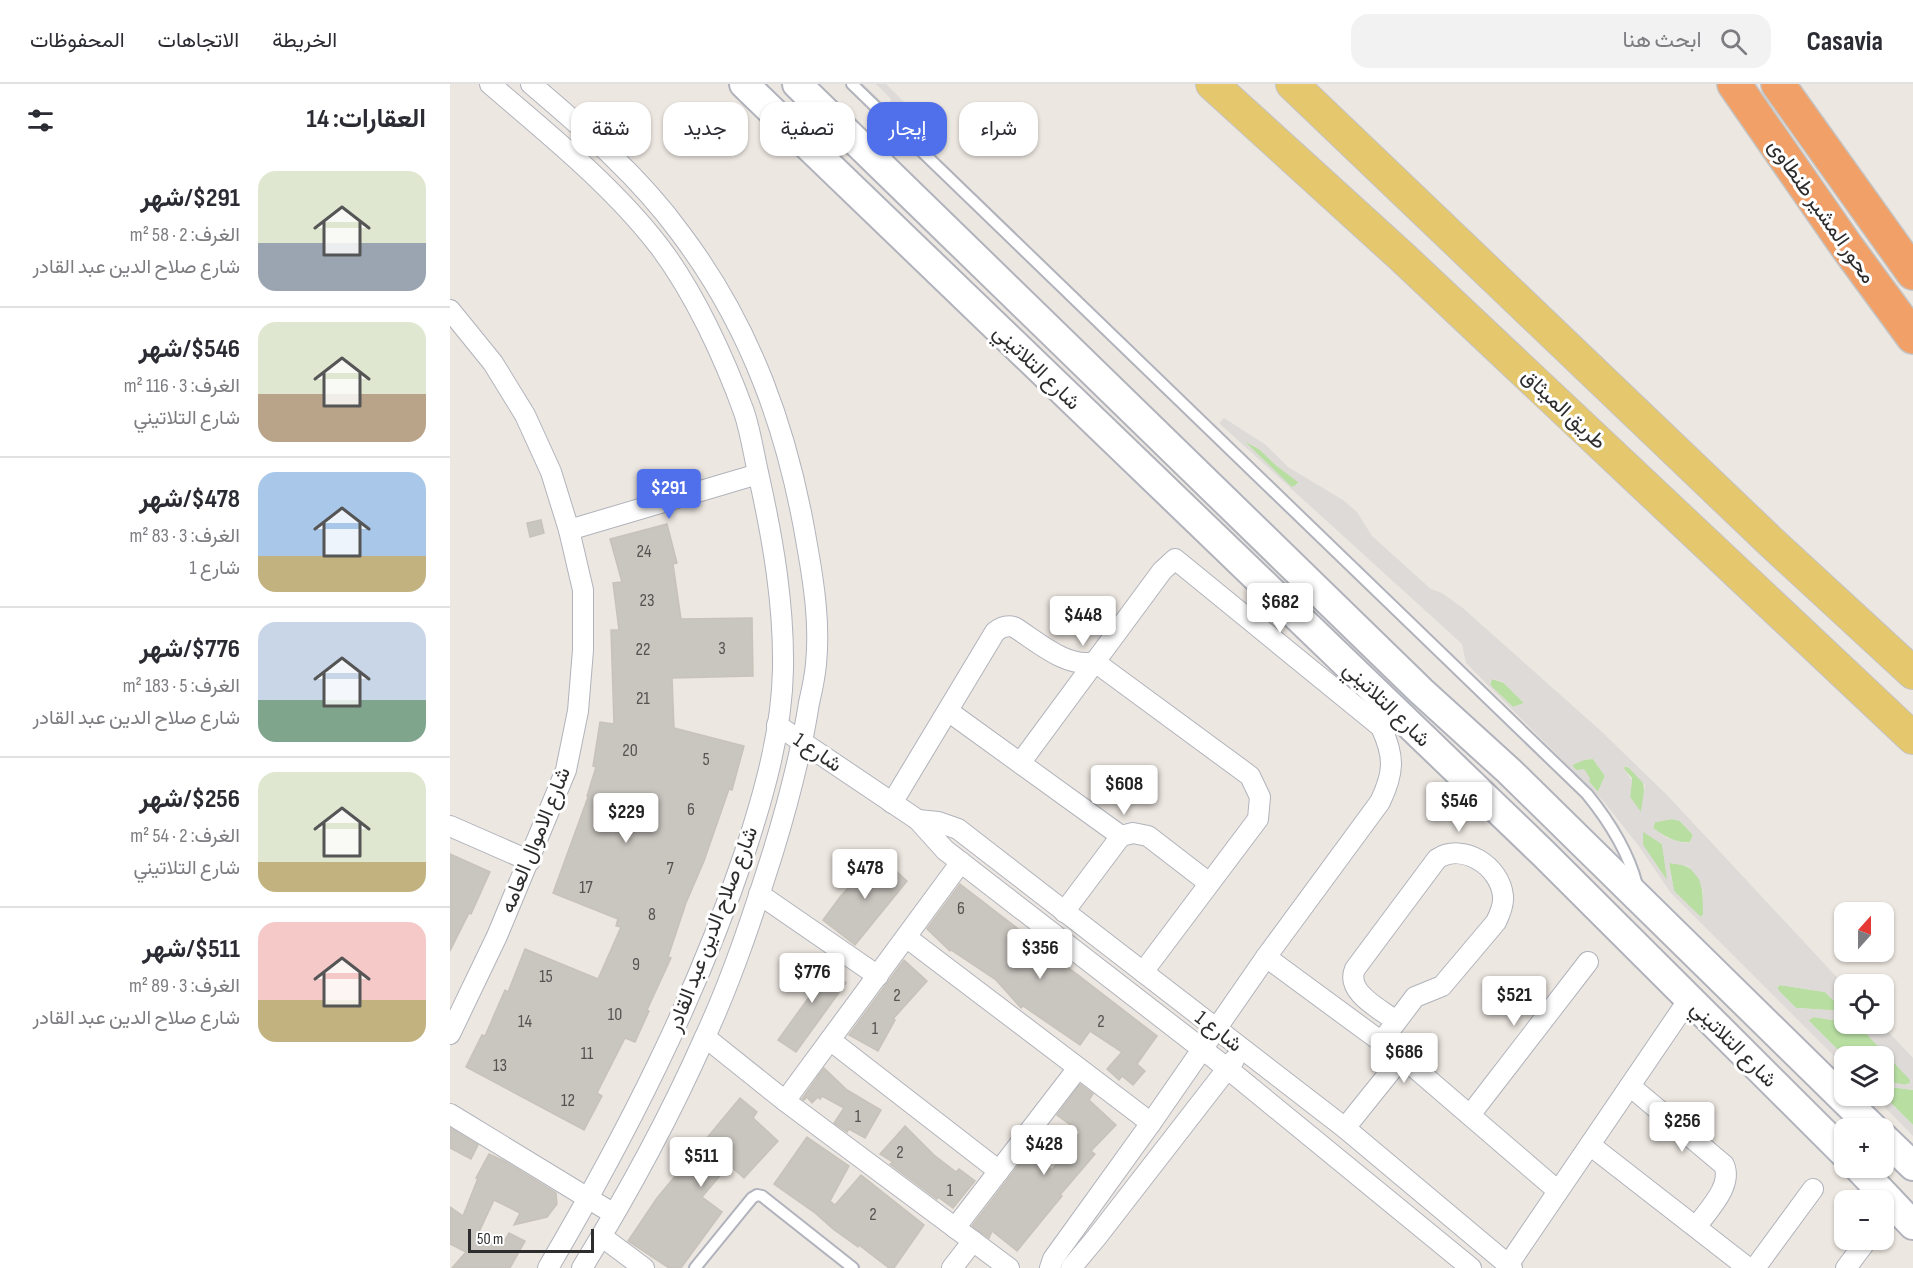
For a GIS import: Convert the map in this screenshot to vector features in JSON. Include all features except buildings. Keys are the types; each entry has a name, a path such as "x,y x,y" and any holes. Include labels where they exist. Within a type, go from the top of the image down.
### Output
{"highway":[{"name":"محور المشير طنطاوى","path":"1734,84 1871,281 1913,337"},
{"name":"محور المشير طنطاوى","path":"1778,84 1877,226 1913,273"}],"main road":[{"name":"شارع التلاتيني","path":"744,84 1544,854 1834,1143"},
{"name":"شارع التلاتيني","path":"797,84 1421,691 1509,771 1863,1118"},
{"path":"1292,84 1771,542 1913,673"},
{"name":"طريق الميثاق","path":"1216,85 1913,738"},
{"path":"1740,575 1771,542"},
{"path":"1894,1148 1913,1166"},
{"path":"1868,1178 1913,1225"}],"street":[{"name":"شارع صلاح الدين عبد القادر","path":"490,84 575,158 619,201 659,246 695,304 745,415 773,541 780,600 783,670 777,725 757,813 733,887 708,950 640,1102 548,1268"},
{"name":"شارع صلاح الدين عبد القادر","path":"531,84 593,137 639,183 681,233 717,287 748,345 774,405 792,468 816,595 816,664 803,742 783,819 759,894 705,1037 669,1113 582,1268"},
{"name":"شارع الاموال العامه","path":"450,310 493,363 525,415 551,472 569,530 583,590 583,650 578,711 566,770 530,861 450,1034"},
{"path":"569,530 759,474"},
{"path":"1021,762 1162,571 1175,559 1381,727 1389,745 1392,765 1389,784 1380,802 1266,957 1151,1124 1053,1260 1050,1268"},
{"path":"892,802 995,632 1004,627 1014,627 1063,658 1085,664 1095,662 1250,776 1260,797 1258,819 1143,972"},
{"path":"948,711 1021,762 1120,837"},
{"name":"شارع 1","path":"777,725 918,820 938,843 961,862 1228,1069 1471,1268"},
{"name":"شارع 1","path":"918,820 939,822 958,829 1345,1128 1509,1267"},
{"path":"450,826 530,861"},
{"path":"1064,912 1120,837 1133,833 1148,836 1209,883"},
{"path":"1381,1042 1415,997 1437,989 1447,982 1500,914 1503,897 1498,880 1487,867 1471,855 1457,851 1437,859 1353,974 1356,989 1396,1021"},
{"path":"785,1101 961,862"},
{"path":"759,894 878,976"},
{"path":"906,937 1151,1124"},
{"path":"1266,957 1401,1057 1558,1191"},
{"path":"1470,1115 1588,962"},
{"path":"1509,1267 1689,999"},
{"path":"705,1037 785,1101 1009,1268"},
{"path":"830,1040 999,1171"},
{"path":"1071,1268 1242,1049"},
{"path":"1345,1128 1401,1057"},
{"path":"955,1228 1078,1068"},
{"path":"1630,1086 1724,1165 1725,1185 1696,1227"},
{"path":"450,1114 614,1214"},
{"path":"1590,1145 1748,1268"},
{"path":"1755,1268 1813,1189"},
{"path":"602,1236 644,1268"},
{"path":"952,1268 973,1241"},
{"path":"1846,1268 1860,1250"}],"lane":[{"path":"852,84 1587,794 1621,844 1633,871 1641,900"},
{"path":"695,1268 752,1198 757,1195 762,1196 854,1268"}],"green space":[{"path":"1244,441 1259,449 1299,482 1292,488"},
{"path":"1492,679 1504,683 1524,703 1513,707 1490,685"},
{"path":"1593,759 1605,776 1598,792 1572,765 1582,760"},
{"path":"1625,766 1638,775 1644,785 1641,813 1630,797 1632,778 1624,769"},
{"path":"1672,819 1680,821 1693,835 1690,842 1675,841 1653,828 1655,822"},
{"path":"1643,831 1662,844 1668,882 1643,845"},
{"path":"1669,863 1689,868 1699,879 1703,905 1703,915 1700,917 1674,891"},
{"path":"1780,985 1825,992 1834,1001 1834,1010 1796,1008 1777,988"},
{"path":"1814,1017 1834,1020 1834,1034 1867,1034 1878,1046 1834,1046 1808,1020"},
{"path":"1894,1062 1910,1079 1910,1083 1905,1085 1894,1083"},
{"path":"1894,1087 1913,1090 1913,1125 1894,1106"}],"shaded area":[{"path":"858,84 863,84 882,102 876,102"},
{"path":"876,84 886,84 904,102 890,102 891,99"},
{"path":"1224,418 1266,445 1288,467 1343,500 1357,512 1372,536 1431,589 1442,593 1464,609 1601,731 1668,796 1834,974 1834,1001 1825,992 1780,985 1777,987 1796,1008 1834,1010 1834,1020 1814,1017 1808,1020 1834,1046 1834,1056 1671,893 1638,845 1604,802 1466,663 1462,644 1219,423","holes":["1244,441 1259,449 1299,483 1292,487","1491,680 1504,683 1524,703 1513,707 1490,685","1593,759 1605,776 1598,792 1589,782 1590,778 1584,769 1576,770 1572,765","1627,766 1645,785 1641,812 1630,797 1632,781 1624,769","1672,819 1680,821 1693,835 1690,842 1685,843 1667,838 1653,828 1655,822","1643,832 1662,844 1667,880 1643,845","1669,863 1688,866 1699,879 1703,892 1703,915 1701,917 1674,891"]},
{"path":"1866,1034 1890,1034 1913,1058 1913,1090 1894,1087 1894,1083 1907,1085 1911,1081 1894,1063 1894,1046 1878,1046"},
{"path":"1884,1106 1894,1106 1913,1125 1913,1136"}]}
